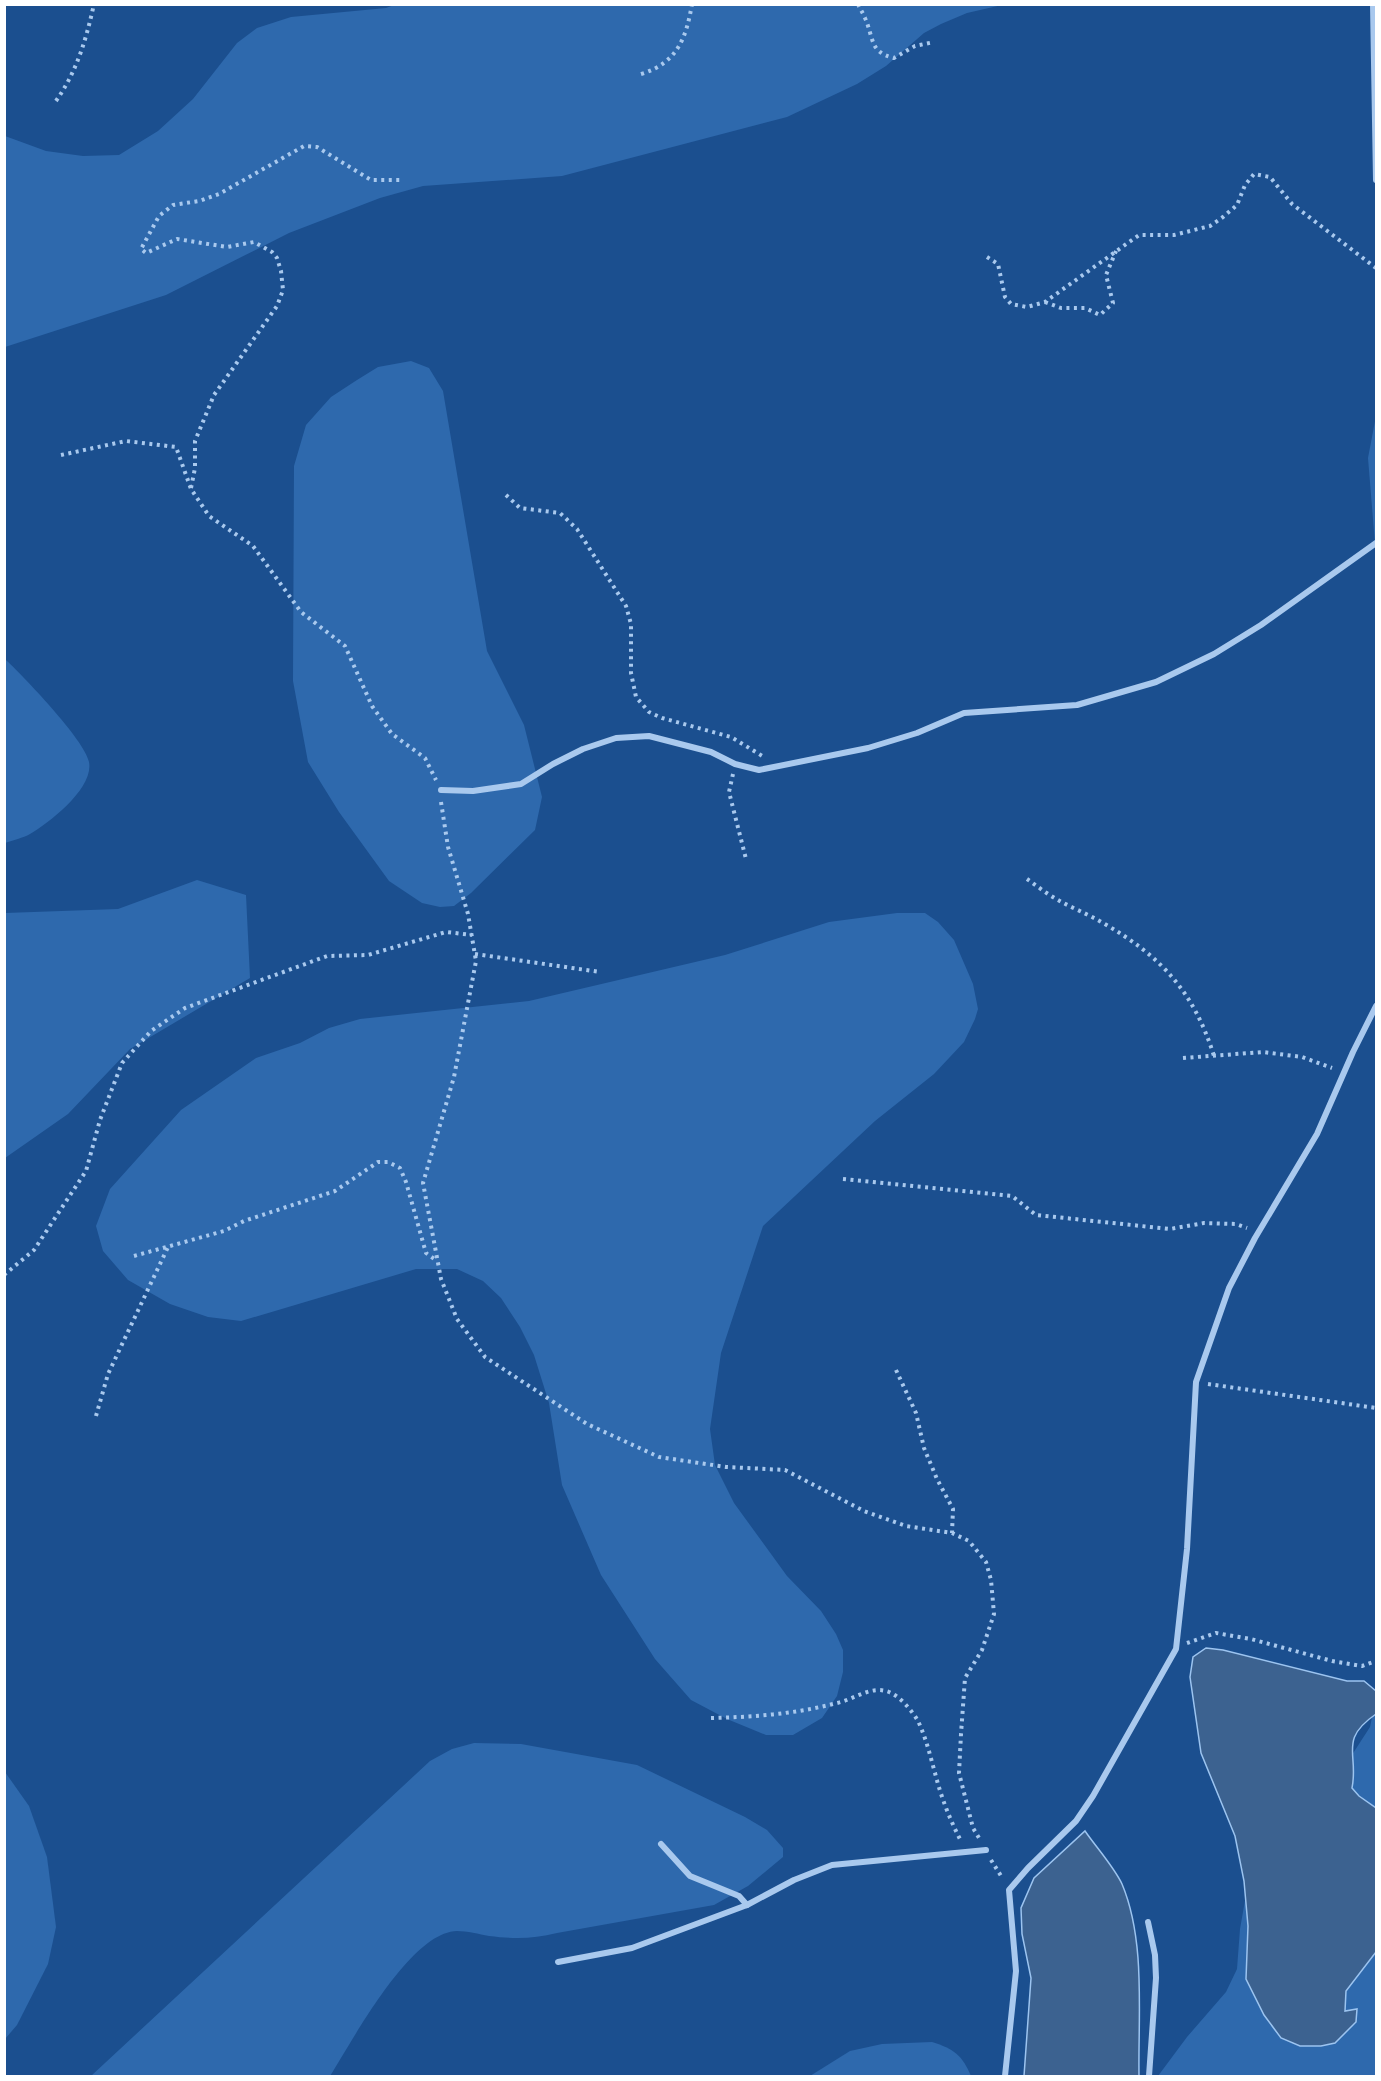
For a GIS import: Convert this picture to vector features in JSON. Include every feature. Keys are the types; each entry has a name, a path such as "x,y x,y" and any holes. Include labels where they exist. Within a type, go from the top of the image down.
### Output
{"street":[{"path":"1373,4 1377,180"},
{"path":"441,790 473,790 521,784 583,748 616,738 649,736 711,752 735,764 759,770 868,748 964,713 1077,705 1156,682 1214,654 1261,625 1377,543"},
{"path":"1005,2076 1016,1971 1009,1890 1076,1821 1094,1796 1176,1649 1187,1549 1196,1382 1230,1288 1258,1233 1317,1134 1344,1072 1377,1006"},
{"path":"661,1844 690,1876 739,1896 747,1905"},
{"path":"558,1962 632,1948 747,1905 794,1880 832,1865 986,1850"},
{"path":"1148,1922 1155,1955 1156,1978 1149,2076"}],"path":[{"path":"56,101 69,83 85,44 94,4"},
{"path":"641,74 656,70 677,51 687,32 692,4"},
{"path":"858,4 866,18 873,45 882,55 894,58 915,46 934,42"},
{"path":"190,489 195,468 195,441 214,395 277,306 283,290 281,271 277,258 272,252 254,242 227,247 177,239 146,253 141,249 159,216 173,205 199,201 219,194 304,146 317,147 371,180 403,180"},
{"path":"987,257 998,264 1005,297 1011,304 1027,307 1045,302 1139,235 1174,234 1210,226 1237,205 1245,185 1254,174 1270,177 1292,204 1377,268"},
{"path":"1045,302 1060,308 1085,308 1100,315 1113,303 1106,275 1116,250"},
{"path":"61,455 126,441 176,447 190,489 209,516 253,546 301,612 345,646 372,706 392,734 425,758 441,790 441,812 448,846 468,914 476,961 454,1077 423,1183 441,1279 457,1319 485,1357 587,1424 659,1457 726,1467 785,1470 864,1511 906,1526 952,1533 969,1541 986,1562 991,1580 994,1614 982,1650 965,1678 959,1773 973,1828 1009,1890"},
{"path":"506,495 520,508 560,513 583,538 626,606 631,624 631,673 636,697 649,712 662,718 731,737 766,758 776,767"},
{"path":"735,764 729,792 746,859"},
{"path":"1027,879 1056,899 1103,922 1132,941 1160,964 1181,986 1206,1032 1214,1056"},
{"path":"4,1275 34,1250 77,1186 86,1170 100,1120 122,1063 151,1031 185,1008 327,956 368,955 446,932 472,935"},
{"path":"475,954 600,972"},
{"path":"1183,1058 1263,1052 1302,1057 1344,1072"},
{"path":"134,1256 224,1231 243,1221 335,1191 378,1162 388,1162 399,1168 406,1182 426,1253 437,1261"},
{"path":"843,1179 1012,1196 1036,1215 1170,1229 1204,1223 1236,1224 1258,1233"},
{"path":"96,1416 108,1374 169,1246"},
{"path":"896,1370 916,1413 924,1448 953,1509 952,1533"},
{"path":"1196,1382 1377,1408"},
{"path":"1176,1649 1216,1633 1251,1639 1332,1661 1362,1665 1377,1661"},
{"path":"711,1718 799,1712 840,1703 873,1690 890,1692 904,1703 917,1719 930,1749 935,1774 952,1824 966,1853"}],"shaded area":[{"path":"394,5 1002,5 967,13 941,24 924,33 886,66 857,84 787,117 562,176 423,186 380,198 289,233 166,295 5,347 5,136 46,151 83,156 119,155 158,131 193,99 237,43 257,28 291,17 386,8"},
{"path":"411,361 429,368 443,391 487,651 524,725 542,797 535,830 471,893 454,906 440,907 422,903 389,881 339,812 308,762 293,681 294,466 306,425 331,397 378,367"},
{"path":"1376,416 1376,556 1368,458"},
{"path":"5,659 77,739 89,762 89,772 78,793 59,813 30,834 5,843"},
{"path":"197,880 246,895 250,978 130,1049 68,1114 5,1158 5,913 118,909"},
{"path":"897,913 925,913 938,922 954,940 973,984 978,1009 975,1019 964,1042 934,1074 875,1121 763,1226 721,1353 710,1429 715,1465 734,1503 787,1576 821,1611 843,1650 843,1672 837,1696 822,1718 793,1735 766,1735 727,1719 691,1700 655,1659 601,1575 562,1485 549,1403 534,1355 520,1327 501,1298 483,1281 457,1269 416,1269 241,1321 208,1317 170,1304 128,1280 103,1251 96,1226 110,1189 181,1110 256,1058 300,1043 329,1028 360,1019 529,1001 725,955 829,922"},
{"path":"1206,1648 1223,1650 1347,1681 1364,1681 1376,1691 1376,1714 1357,1732 1352,1748 1352,1788 1376,1808 1376,1952 1346,1991 1345,2011 1357,2009 1356,2022 1335,2043 1300,2046 1281,2038 1264,2015 1246,1979 1248,1926 1244,1881 1235,1836 1201,1753 1190,1677 1193,1657"},
{"path":"1376,1698 1376,2076 1158,2076 1187,2037 1226,1992 1237,1969 1240,1929 1253,1855 1348,1761 1370,1727"},
{"path":"474,1743 521,1744 637,1765 767,1830 783,1848 783,1857 748,1886 714,1905 532,1937 498,1937 457,1931 439,1936 421,1949 402,1968 368,2015 330,2076 91,2076 430,1761 452,1749"},
{"path":"5,1772 29,1806 47,1857 56,1927 48,1964 17,2025 5,2039"},
{"path":"1085,1831 1119,1877 1130,1906 1138,1954 1139,2076 1024,2076 1031,1978 1022,1934 1021,1908 1034,1878"},
{"path":"932,2042 956,2054 971,2076 810,2076 850,2051 882,2044"}]}
